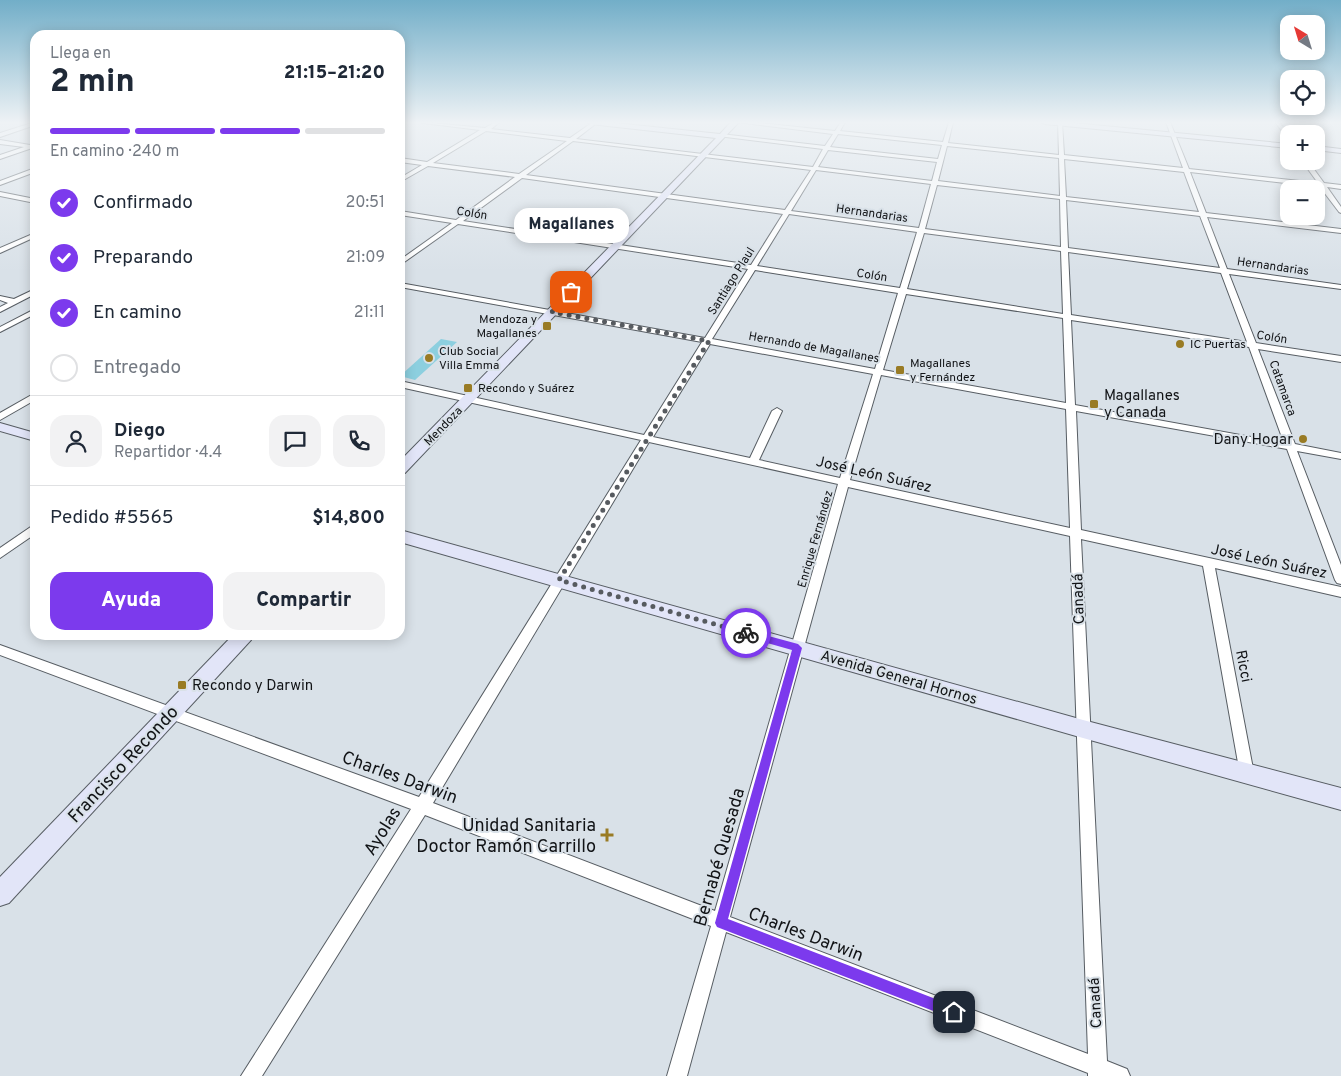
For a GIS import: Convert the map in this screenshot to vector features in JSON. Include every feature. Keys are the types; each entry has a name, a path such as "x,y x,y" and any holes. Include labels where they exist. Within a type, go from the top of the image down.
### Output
{"street":[{"path":"0,183 29,172"},
{"name":"Hernandarias","path":"494,172 1341,287"},
{"path":"405,260 526,172"},
{"name":"Mendoza","path":"405,465 687,172"},
{"name":"Santiago Plaul","path":"559,580 813,172"},
{"path":"843,172 1341,231"},
{"name":"Enrique Fernández","path":"798,648 844,483 880,372 937,172"},
{"name":"Canadá","path":"1062,172 1072,407 1082,729 1098,1072"},
{"name":"Catamarca","path":"1186,172 1204,214 1341,580"},
{"path":"1207,172 1282,180"},
{"path":"1325,185 1341,187"},
{"path":"1325,189 1341,211"},
{"path":"0,194 30,199"},
{"name":"Colón","path":"405,214 1341,359"},
{"path":"0,251 30,238"},
{"path":"0,239 18,243"},
{"name":"Hernando de Magallanes","path":"405,286 1341,456"},
{"path":"0,310 30,294"},
{"path":"0,298 15,302"},
{"path":"0,330 30,314"},
{"name":"José León Suárez","path":"405,385 1341,592"},
{"path":"0,417 30,399"},
{"path":"753,462 777,411"},
{"path":"0,427 30,436"},
{"path":"0,554 30,532"},
{"name":"Avenida General Hornos","path":"405,537 1082,729 1341,800"},
{"name":"Ricci","path":"1208,563 1247,774"},
{"name":"Ayolas","path":"252,1076 422,806 559,580"},
{"name":"Francisco Recondo","path":"0,894 240,640"},
{"name":"Bernabé Quesada","path":"677,1076 798,648"},
{"name":"Charles Darwin","path":"0,650 422,806 1098,1072 1120,1076"}],"building":[{"name":"Club Social Villa Emma","path":"441,339 457,342 415,380 405,377 405,371"}],"way so far":[{"path":"571,292 552,312 709,341 559,580 746,633"}],"place":[{"name":"Magallanes","path":"571,292"},
{"name":"Mendoza y Magallanes","path":"547,326"},
{"name":"IC Puertas","path":"1180,344"},
{"name":"Club Social Villa Emma","path":"429,358"},
{"name":"Magallanes y Fernández","path":"900,370"},
{"name":"Recondo y Suárez","path":"468,388"},
{"name":"Magallanes y Canada","path":"1094,404"},
{"name":"Dany Hogar","path":"1303,439"},
{"name":"Recondo y Darwin","path":"182,685"},
{"name":"Unidad Sanitaria Doctor Ramón Carrillo","path":"607,835"}],"route":[{"path":"746,633 798,648 721,923 954,1012"}]}
